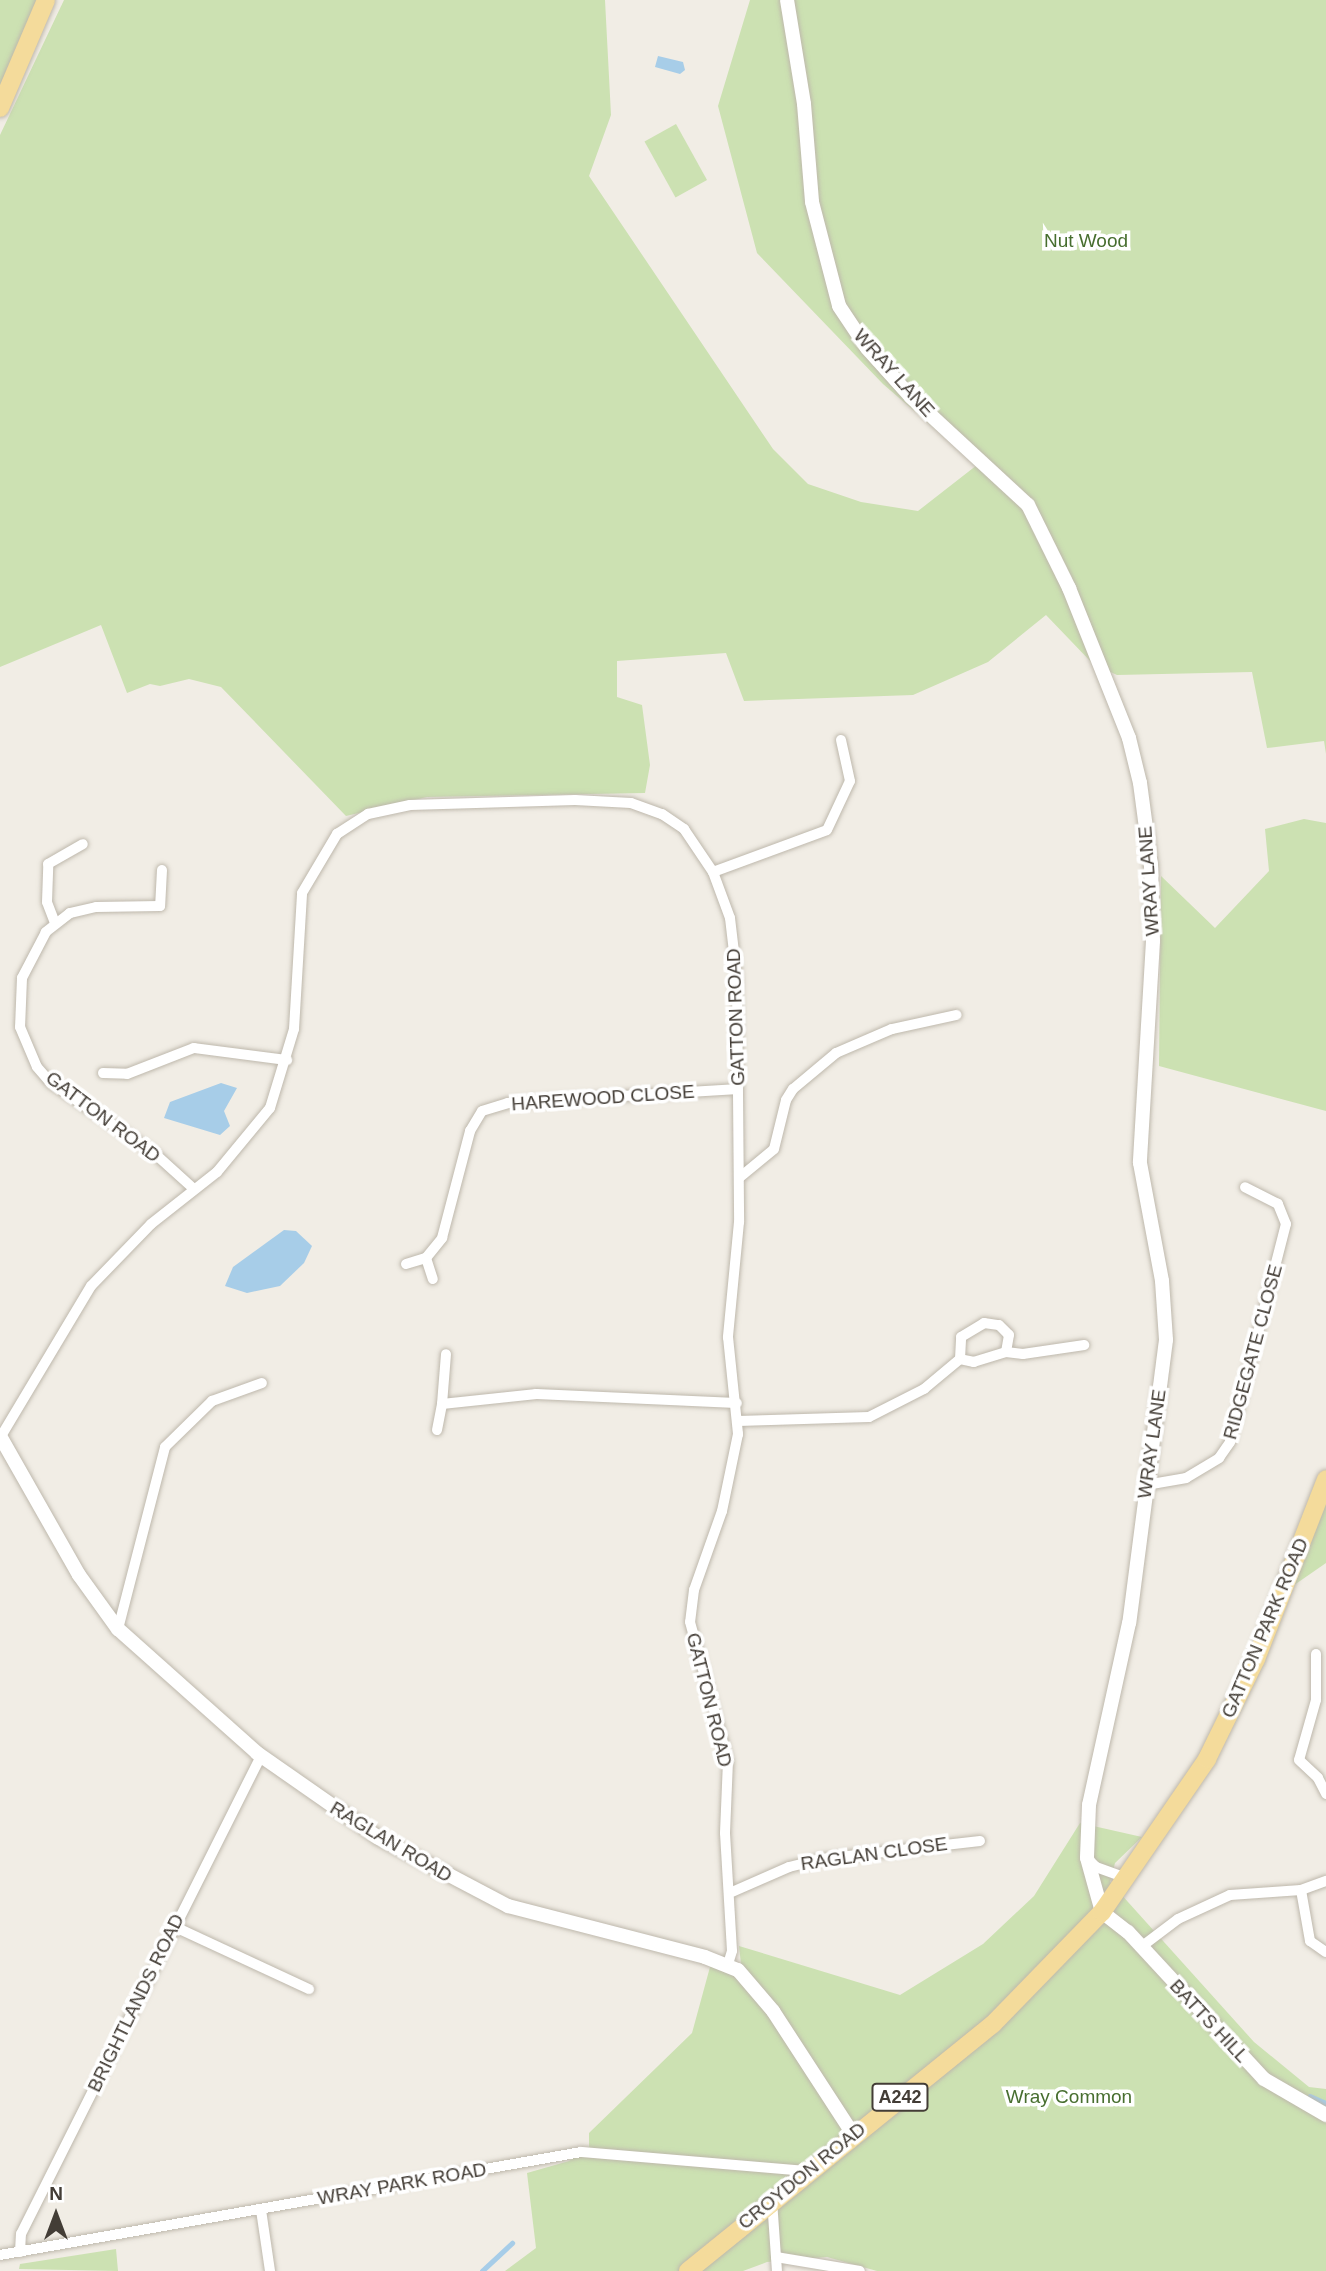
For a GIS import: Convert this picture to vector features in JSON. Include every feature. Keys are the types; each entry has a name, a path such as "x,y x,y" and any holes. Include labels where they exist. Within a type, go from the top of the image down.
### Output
{"main road":[{"path":"0,108 46,0"},
{"name":"GATTON PARK ROAD","path":"1102,1912 1207,1759 1256,1659 1326,1479"},
{"name":"CROYDON ROAD","path":"688,2271 807,2171 993,2024 1102,1912"}],"street":[{"name":"WRAY LANE","path":"787,0 820,243 839,306 867,348 911,397 1028,505 1069,588 1136,764 1151,865 1153,941 1140,1163 1163,1281 1166,1340 1125,1646 1090,1805 1087,1858 1102,1912"},
{"path":"713,872 827,830 850,782 841,740"},
{"name":"GATTON ROAD","path":"0,1437 91,1286 141,1233 245,1142 270,1108 287,1060 297,1000 302,892 330,842 347,825 368,814 410,805 575,800 631,803 662,814 684,829 713,872 735,944 739,1178 728,1337 738,1421 724,1501 694,1590 690,1622 694,1650 726,1750 729,1793 725,1833 732,1892 732,1951 728,1964"},
{"path":"83,844 48,864 47,902 55,923 96,907 160,906 162,870"},
{"name":"GATTON ROAD","path":"55,923 32,953 22,978 20,1027 26,1046 51,1083 153,1152 194,1189"},
{"path":"739,1178 774,1149 786,1100 830,1058 892,1029 956,1015"},
{"path":"103,1073 127,1074 194,1048 287,1060"},
{"name":"HAREWOOD CLOSE","path":"426,1258 442,1238 470,1131 482,1111 508,1103 738,1089"},
{"name":"RIDGEGATE CLOSE","path":"1146,1485 1186,1478 1219,1458 1230,1442 1286,1224 1278,1204 1245,1187"},
{"path":"406,1264 426,1258 433,1279"},
{"path":"738,1421 869,1417 924,1389 960,1359 961,1337 984,1323 999,1325 1009,1335 1006,1352"},
{"path":"960,1359 974,1362 1006,1352 1023,1354 1084,1345"},
{"path":"437,1430 446,1354"},
{"path":"118,1629 165,1447 212,1401 262,1383"},
{"path":"442,1404 562,1394 737,1403"},
{"name":"RAGLAN ROAD","path":"0,1437 79,1575 118,1629 261,1756 379,1838 508,1906 728,1964 746,1978 773,2011 853,2134"},
{"path":"1316,1654 1316,1700 1299,1760 1326,1792"},
{"name":"BRIGHTLANDS ROAD","path":"20,2252 21,2234 173,1926 261,1756"},
{"name":"RAGLAN CLOSE","path":"732,1892 789,1867 822,1858 980,1841"},
{"path":"1087,1858 1096,1867 1127,1878"},
{"path":"1142,1947 1178,1919 1230,1895 1301,1890 1326,1881"},
{"path":"1301,1890 1310,1941 1326,1952"},
{"name":"BATTS HILL","path":"1102,1912 1142,1947 1264,2079 1290,2099 1326,2115"},
{"path":"173,1926 309,1989"},
{"name":"WRAY PARK ROAD","path":"0,2255 581,2152 807,2171"},
{"path":"772,2200 777,2271"},
{"path":"261,2210 270,2271"},
{"path":"776,2257 860,2271"}],"green space":[{"path":"0,0 46,0 0,108"},
{"name":"Nut Wood","path":"64,0 605,0 611,115 589,176 773,449 808,484 861,502 918,511 977,465 883,384 757,253 718,106 750,0 1326,0 1326,754 1324,741 1267,748 1252,672 1117,675 1093,664 1046,615 988,662 913,695 744,701 726,653 617,661 617,697 642,705 650,765 645,793 427,797 346,816 221,687 189,679 160,686 150,684 127,693 101,625 0,667 0,135"},
{"path":"676,124 707,180 676,197 645,141"},
{"path":"1304,819 1326,823 1326,1111 1159,1066 1161,876 1215,928 1269,871 1265,829"},
{"path":"1326,1489 1326,1563 1287,1590"},
{"name":"Wray Common","path":"1080,1823 1142,1837 1115,1863 1110,1882 1254,2042 1309,2087 1326,2089 1326,2271 877,2271 827,2257 767,2262 743,2271 505,2271 536,2248 527,2173 569,2161 589,2147 589,2133 692,2033 710,1967 741,1964 739,1946 900,1995 983,1944 1034,1896"},
{"path":"116,2249 118,2271 19,2269 20,2264"}],"water":[{"path":"658,56 683,62 685,70 680,74 655,67"},
{"path":"221,1083 237,1088 224,1111 230,1126 220,1135 164,1118 170,1102"},
{"path":"284,1230 296,1231 312,1246 304,1263 280,1286 247,1293 225,1286 233,1267"}],"waterway":[{"path":"1310,2096 1326,2103"},
{"path":"482,2271 512,2243"}]}
